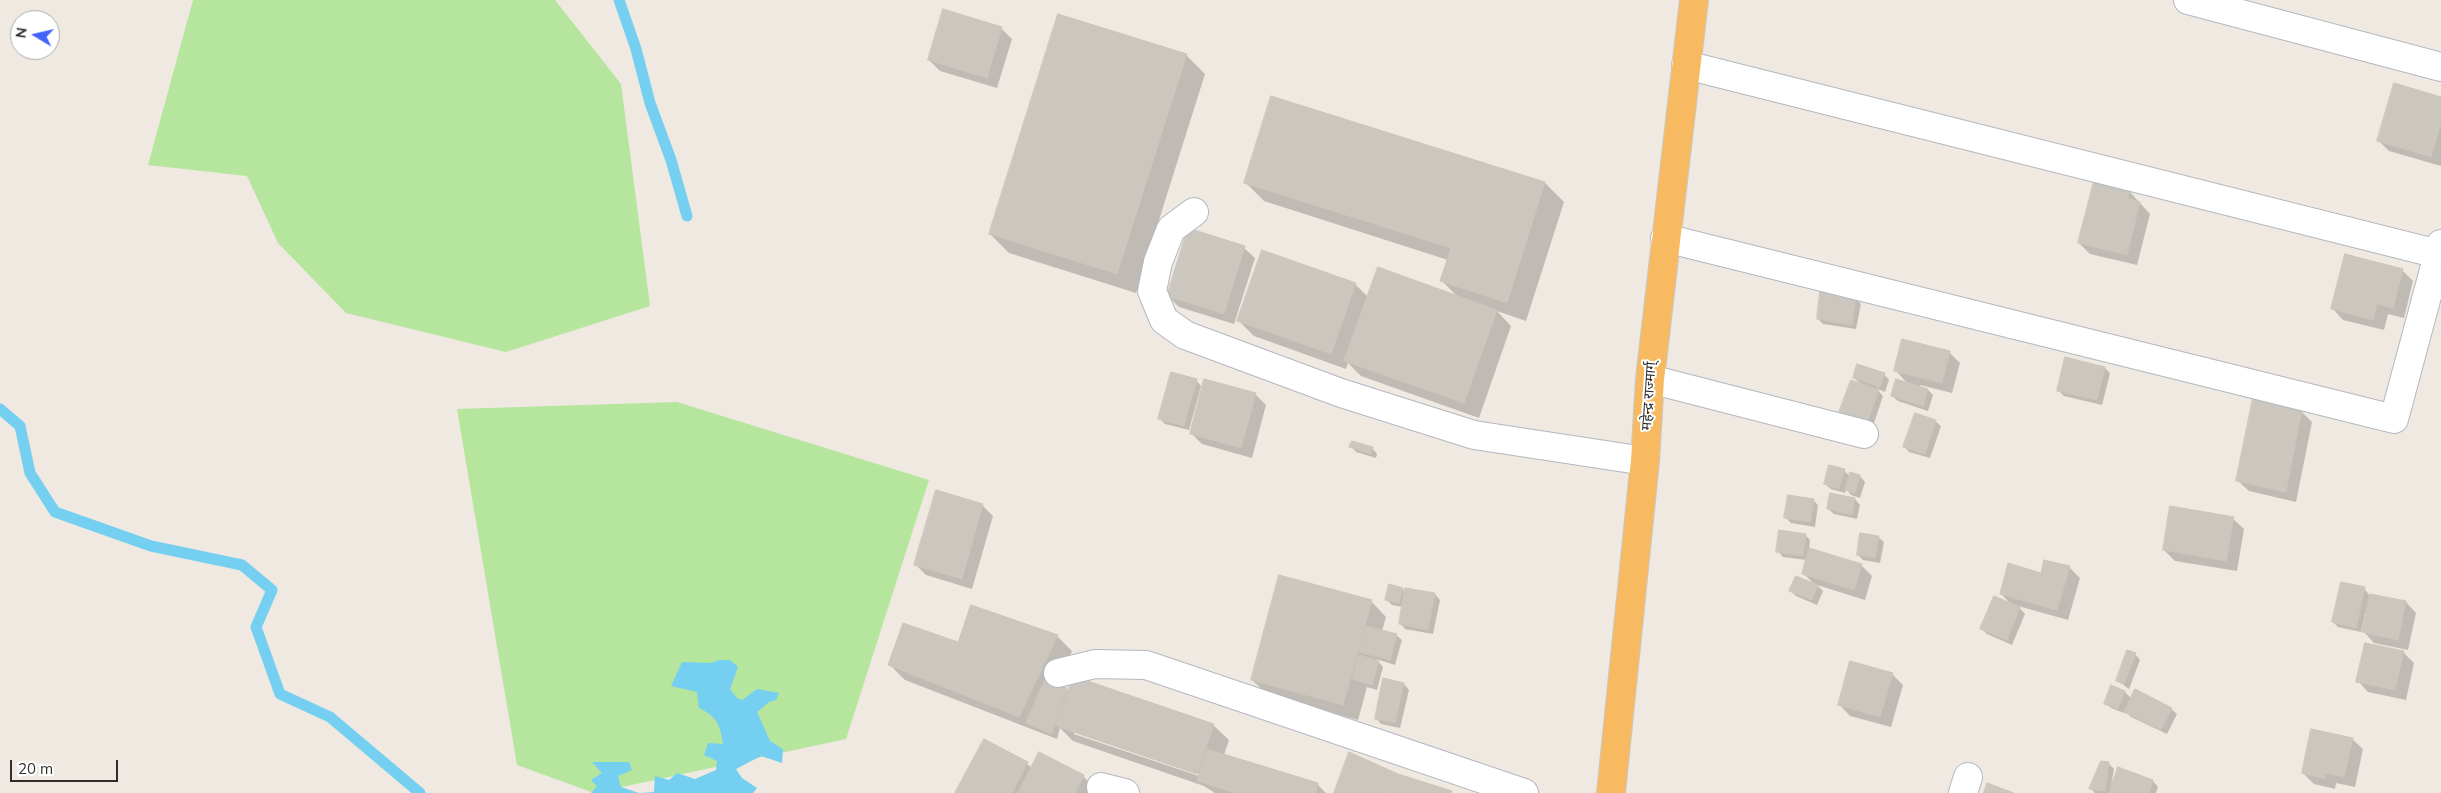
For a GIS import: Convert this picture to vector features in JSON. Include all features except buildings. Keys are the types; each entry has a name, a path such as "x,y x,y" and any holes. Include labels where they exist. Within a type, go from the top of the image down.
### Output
{"highway":[{"name":"महेन्द्र राज्मार्ग्","path":"1610,793 1645,461 1650,379 1694,0"}],"street":[{"path":"2188,0 2441,67"},
{"path":"1665,238 2394,419 2440,249 1686,65"},
{"path":"1194,212 1171,229 1158,262 1152,291 1164,320 1185,334 1341,393 1474,434 1645,461"},
{"path":"1650,379 1864,434"},
{"path":"1058,673 1095,664 1146,665 1524,793"}],"green space":[{"path":"193,0 555,0 621,84 650,306 506,352 346,313 278,243 247,176 148,165"},
{"path":"677,402 929,480 846,739 594,793 517,765 457,409"}],"water":[{"path":"719,660 730,660 738,667 730,689 737,698 742,700 757,689 779,693 776,700 769,702 757,712 770,741 783,749 782,763 761,756 736,769 742,778 757,788 753,793 641,793 654,792 655,776 669,780 677,773 695,779 716,770 717,761 704,755 708,743 723,744 717,722 699,708 697,692 671,686 682,662 711,663"},
{"path":"592,762 629,762 632,770 618,776 621,787 639,793 591,793 597,786 591,780 602,773"}],"waterway":[{"path":"619,0 636,49 650,103 671,160 687,216"},
{"path":"0,409 20,426 30,473 55,512 151,546 242,565 272,590 256,627 280,694 330,717 420,793"}]}
